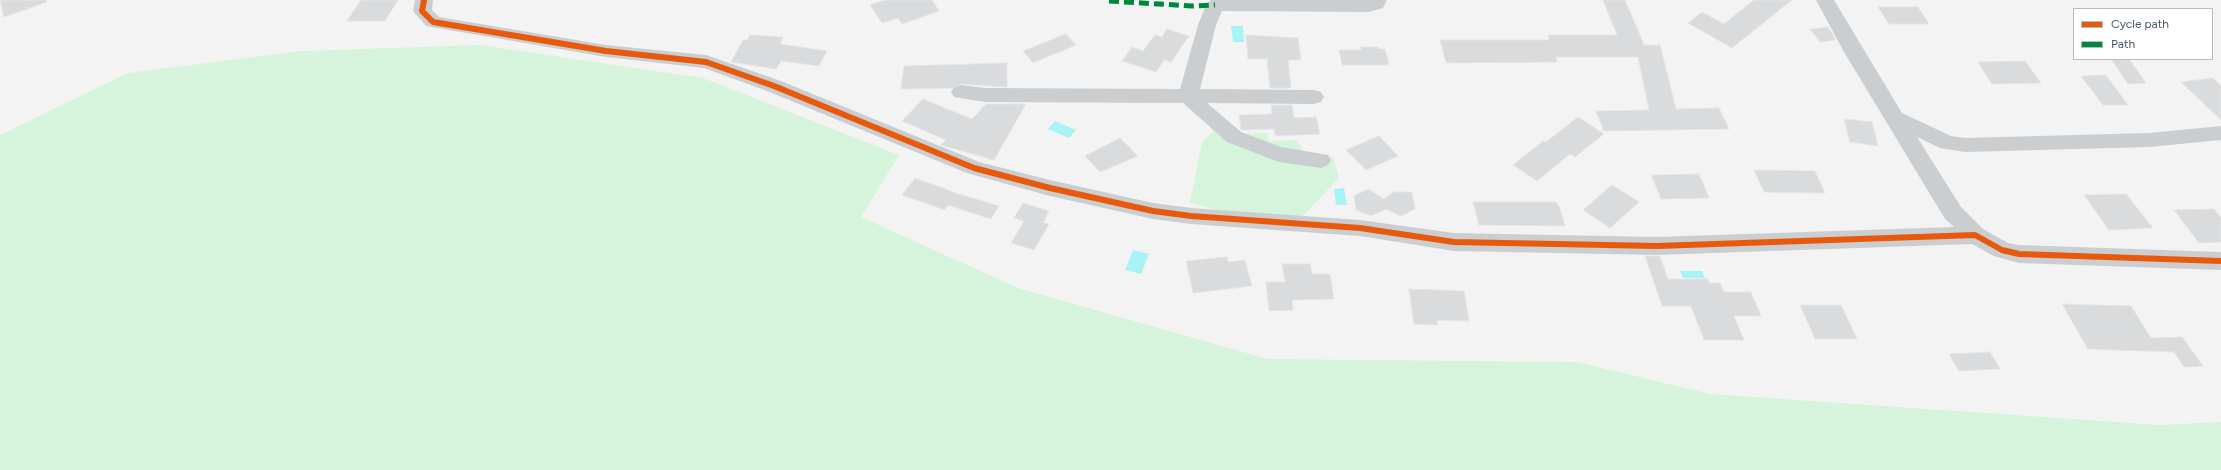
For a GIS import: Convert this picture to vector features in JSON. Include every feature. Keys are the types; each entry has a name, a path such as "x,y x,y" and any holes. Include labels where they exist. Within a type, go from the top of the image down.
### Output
{"street":[{"path":"424,0 422,11 433,22 606,51 706,62 774,86 974,168 1050,188 1153,211 1191,216 1360,228 1454,242 1657,246 1975,236"},
{"path":"1825,0 1854,52 1897,119 1953,213 1975,236 2002,250 2019,254 2221,261"},
{"path":"1188,96 1207,25 1215,5 1369,6 1377,2"},
{"path":"961,92 985,95 1314,97"},
{"path":"1188,96 1208,116 1234,137 1279,154 1321,160"},
{"path":"1897,119 1947,144 1965,145 2149,140 2221,132"}],"green space":[{"path":"480,45 703,78 899,155 861,217 1018,288 1268,359 1577,362 1710,394 2160,425 2221,422 2221,470 0,470 0,135 128,73 301,51"},
{"path":"1220,123 1241,134 1267,133 1269,141 1297,140 1304,153 1333,157 1339,178 1302,217 1231,213 1190,203 1202,143"}],"water":[{"path":"1231,26 1243,26 1244,42 1233,42"},
{"path":"1055,121 1076,130 1069,138 1048,129"},
{"path":"1344,188 1347,205 1336,205 1334,189"},
{"path":"1133,250 1149,254 1141,274 1125,270"},
{"path":"1680,271 1702,271 1705,278 1683,278"}],"building":[{"path":"0,0 46,0 47,2 4,17"},
{"path":"361,0 398,0 385,21 347,21"},
{"path":"885,0 932,0 939,11 902,24 898,18 882,23 870,5"},
{"path":"1603,0 1625,0 1644,45 1660,45 1676,109 1719,108 1729,129 1604,131 1596,111 1649,110 1638,57 1556,57 1557,62 1446,63 1440,40 1549,40 1548,35 1617,35"},
{"path":"1754,0 1792,0 1732,48 1688,23 1702,12 1724,24"},
{"path":"1878,7 1918,7 1929,24 1889,24"},
{"path":"1828,27 1836,40 1820,42 1810,29"},
{"path":"1167,29 1189,36 1171,62 1164,60 1156,72 1122,61 1132,47 1143,51 1155,35 1162,37"},
{"path":"1066,34 1076,45 1033,63 1023,51"},
{"path":"750,35 783,37 780,44 827,51 819,66 781,61 776,69 731,62 743,40 747,40"},
{"path":"1246,35 1298,38 1301,60 1288,60 1291,88 1270,88 1267,59 1248,59"},
{"path":"1361,47 1378,47 1379,49 1385,49 1389,65 1342,65 1339,50 1361,50"},
{"path":"2112,60 2130,60 2146,83 2128,84"},
{"path":"2025,61 2041,83 1992,84 1978,62"},
{"path":"1007,63 1007,87 961,84 952,88 901,89 904,66"},
{"path":"2106,75 2128,105 2103,105 2081,76"},
{"path":"2213,78 2221,86 2221,120 2181,82"},
{"path":"923,99 972,119 986,104 1026,104 994,160 941,145 946,140 902,121"},
{"path":"1271,105 1292,105 1294,118 1316,117 1320,134 1275,136 1274,129 1241,130 1239,115 1272,114"},
{"path":"1578,117 1604,134 1575,157 1570,154 1537,181 1513,165 1543,141 1546,142"},
{"path":"1844,119 1872,122 1878,146 1850,142"},
{"path":"1379,136 1398,156 1366,170 1346,150"},
{"path":"1120,138 1138,156 1100,172 1085,156"},
{"path":"1754,170 1815,171 1825,193 1764,192"},
{"path":"1699,174 1709,198 1661,199 1651,175"},
{"path":"915,178 956,193 999,206 991,219 948,205 945,210 902,195"},
{"path":"1612,185 1639,202 1610,228 1583,210"},
{"path":"1368,189 1384,199 1393,192 1412,192 1415,209 1401,216 1386,209 1371,216 1356,210 1354,196"},
{"path":"2126,194 2153,228 2109,230 2084,195"},
{"path":"1473,202 1556,202 1559,206 1565,226 1479,225"},
{"path":"1023,203 1049,211 1043,223 1049,224 1034,250 1011,243 1024,221 1014,218"},
{"path":"2214,209 2221,218 2221,242 2199,243 2174,210"},
{"path":"1645,256 1660,256 1668,279 1708,279 1710,283 1720,283 1724,292 1751,292 1761,316 1734,316 1744,340 1704,340 1691,306 1662,306"},
{"path":"1227,257 1228,262 1245,260 1252,286 1193,293 1186,261"},
{"path":"1282,264 1310,264 1312,274 1330,274 1334,299 1292,300 1293,310 1269,311 1266,282 1285,282"},
{"path":"1409,289 1464,291 1469,321 1437,320 1438,325 1414,324"},
{"path":"2062,304 2131,306 2151,338 2182,337 2203,366 2184,367 2174,352 2088,349"},
{"path":"1800,305 1841,305 1857,339 1815,339"},
{"path":"1990,352 2000,369 1959,371 1949,354"}],"marked path":[{"path":"1109,1 1192,6 1215,5"}],"cycle path":[{"path":"424,0 422,11 433,22 606,51 706,62 774,86 974,168 1050,188 1153,211 1191,216 1360,228 1454,242 1657,246 1975,235 2002,250 2019,254 2221,261"}]}
